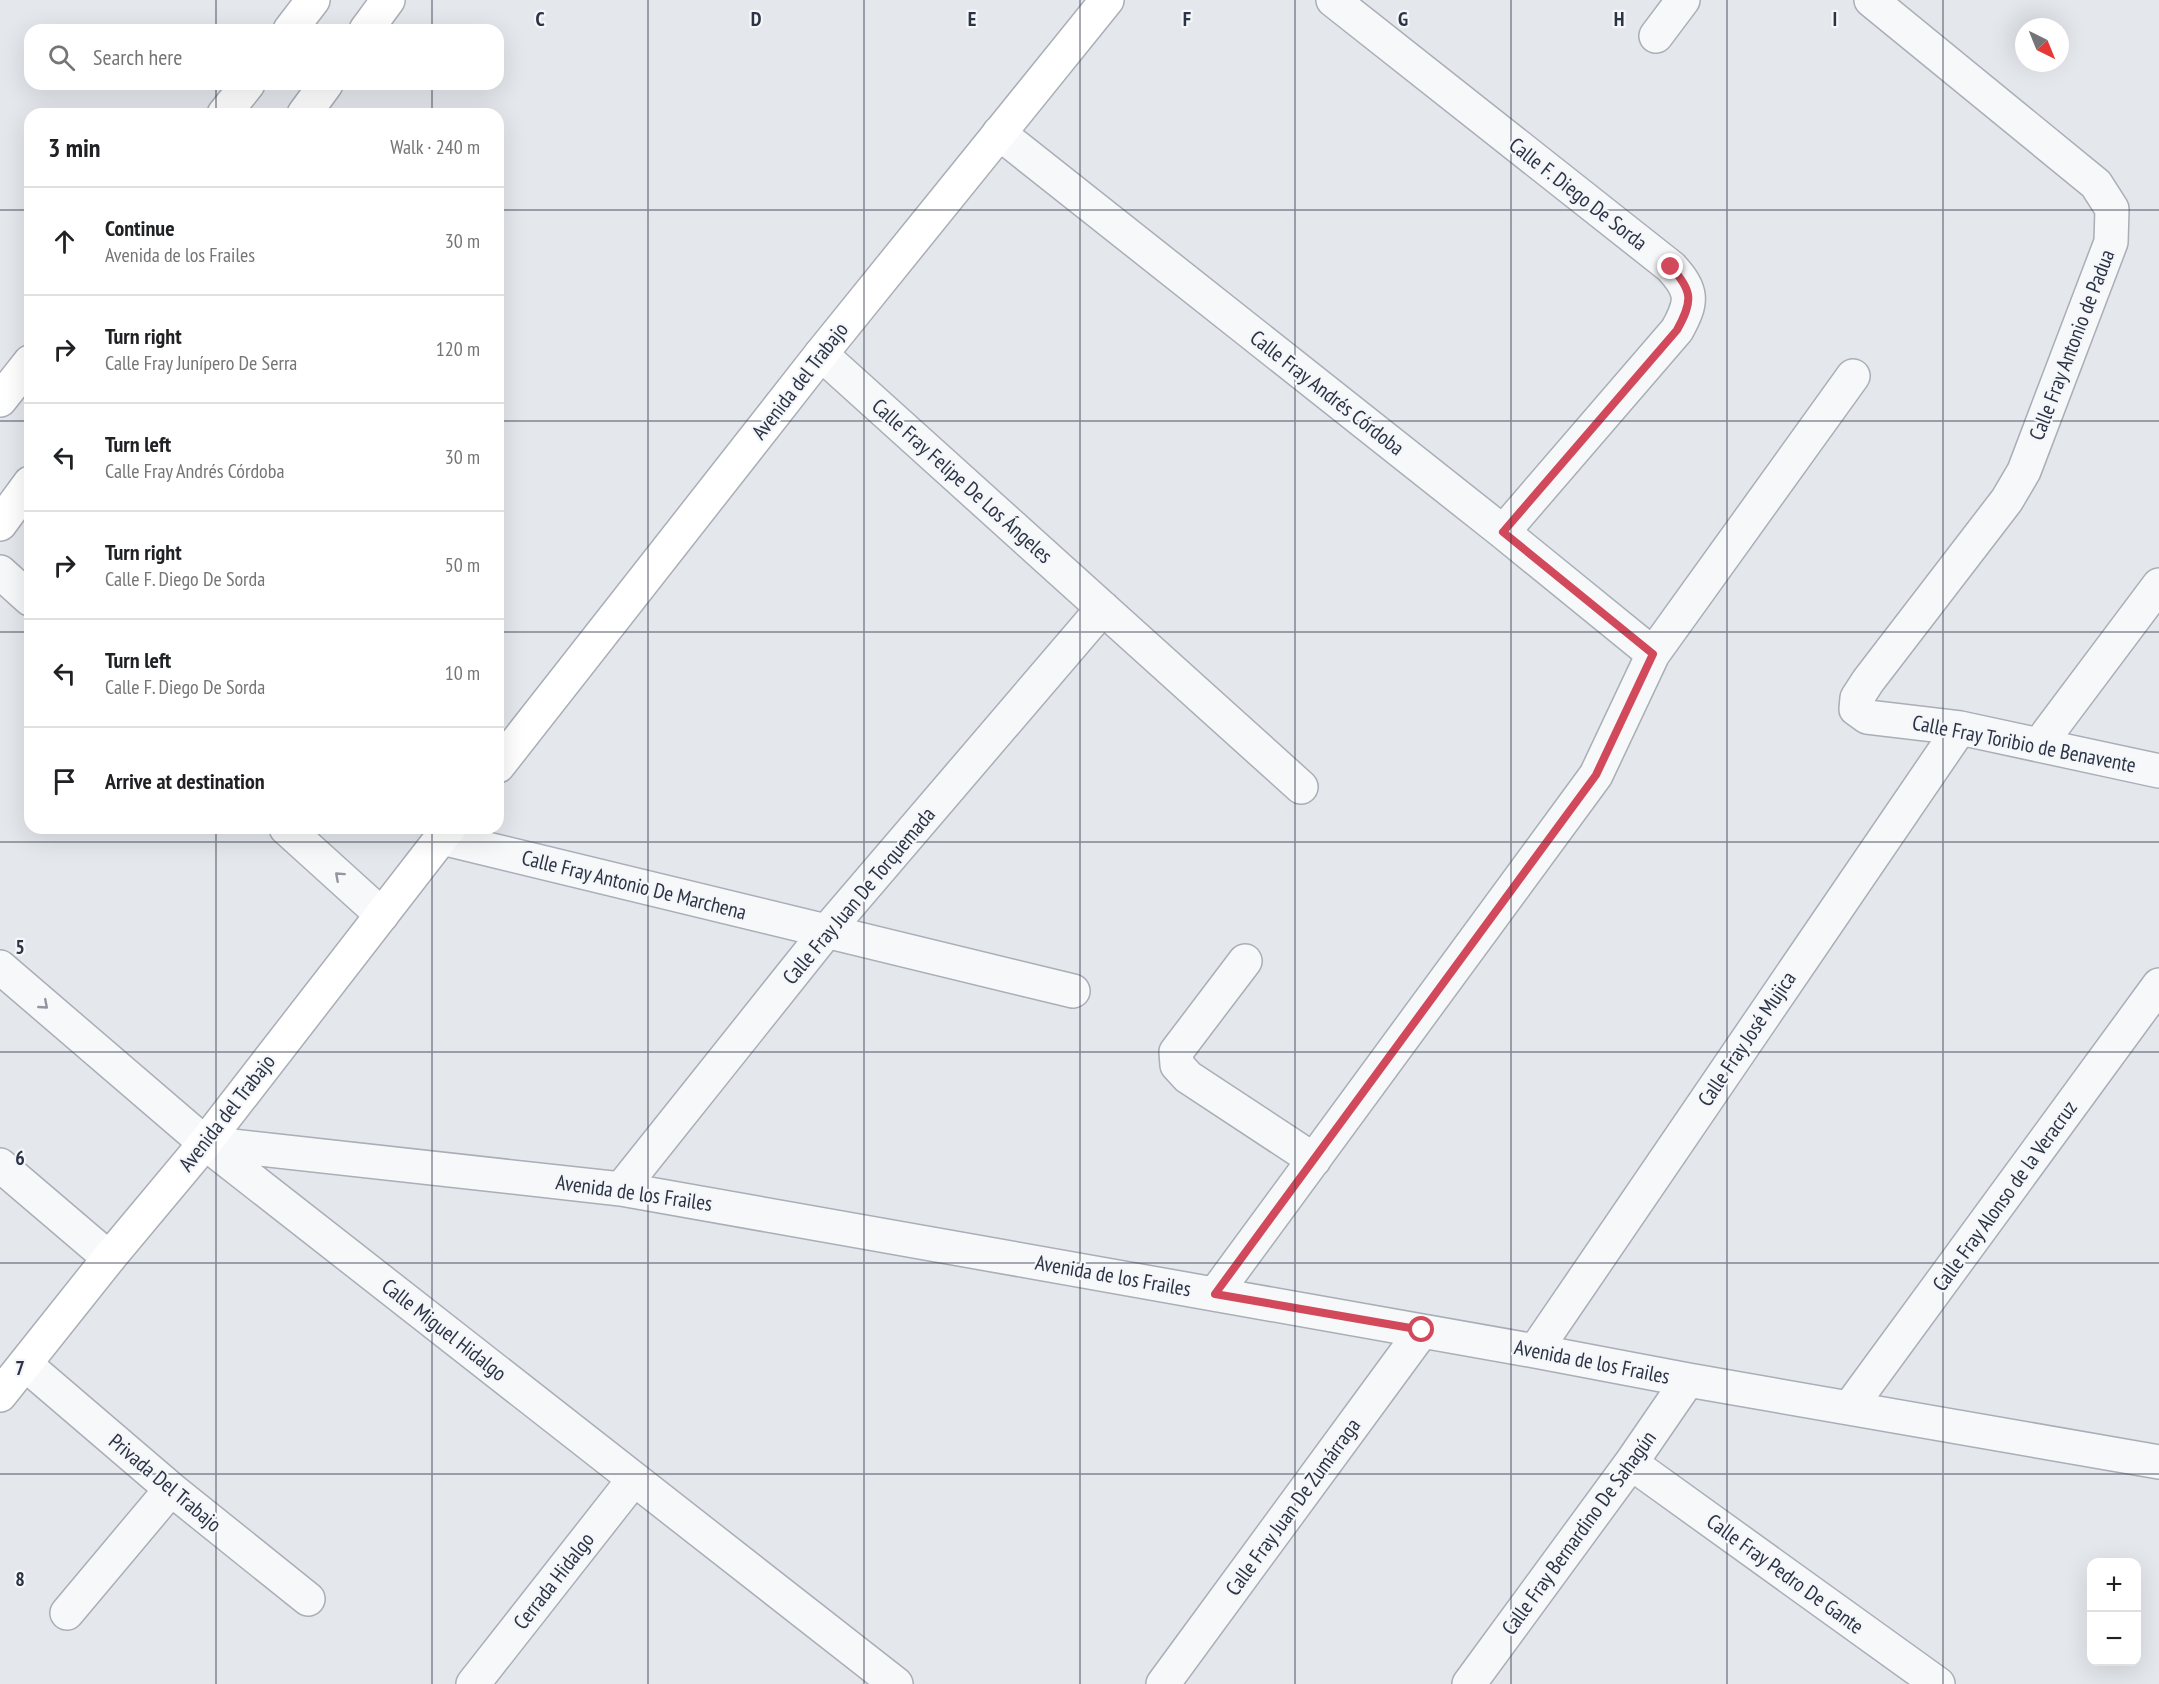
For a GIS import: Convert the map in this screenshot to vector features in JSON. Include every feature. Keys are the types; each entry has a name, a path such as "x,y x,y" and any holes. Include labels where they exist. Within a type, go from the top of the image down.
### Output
{"street":[{"path":"295,24 313,0"},
{"path":"370,24 388,0"},
{"name":"Avenida del Trabajo","path":"504,758 821,354 1107,0"},
{"name":"Calle F. Diego De Sorda","path":"1333,0 1671,267 1684,281 1690,295 1686,314 1677,330 1503,532"},
{"path":"1656,36 1683,0"},
{"name":"Calle Fray Antonio de Padua","path":"1856,709 1857,698 1868,681 2007,500 2024,471 2111,242 2112,209 2096,184 1871,0"},
{"path":"229,108 243,90"},
{"path":"308,108 321,90"},
{"name":"Calle Fray Andrés Córdoba","path":"999,133 1503,532 1653,654"},
{"name":"Calle Fray Felipe De Los Ángeles","path":"821,354 1301,787"},
{"path":"0,400 24,370"},
{"path":"1215,1294 1596,775 1653,654 1853,376"},
{"path":"0,524 24,491"},
{"path":"0,572 24,594"},
{"path":"2039,745 2159,585"},
{"name":"Calle Fray Juan De Torquemada","path":"621,1189 826,932 1103,608"},
{"name":"Calle Fray Toribio de Benavente","path":"1856,709 1867,717 1960,728 2159,771"},
{"name":"Calle Fray José Mujica","path":"1535,1351 1960,728"},
{"path":"292,834 382,915"},
{"name":"Avenida del Trabajo","path":"0,1395 109,1258 205,1143 444,834"},
{"name":"Calle Fray Antonio De Marchena","path":"449,834 826,932 1073,991"},
{"path":"1245,961 1176,1052 1177,1065 1188,1077 1314,1160"},
{"name":"Calle Miguel Hidalgo","path":"0,967 205,1143 896,1684"},
{"name":"Calle Fray Alonso de la Veracruz","path":"1850,1407 2159,985"},
{"name":"Avenida de los Frailes","path":"205,1143 621,1189 1422,1330 1688,1380 2156,1456"},
{"path":"0,1165 109,1258"},
{"name":"Calle Fray Juan De Zumárraga","path":"1164,1684 1422,1330"},
{"name":"Privada Del Trabajo","path":"25,1364 171,1489 308,1599"},
{"name":"Calle Fray Bernardino De Sahagún","path":"1469,1684 1631,1463 1688,1380"},
{"name":"Calle Fray Pedro De Gante","path":"1631,1463 1938,1684"},
{"name":"Cerrada Hidalgo","path":"474,1684 634,1479"},
{"path":"67,1613 171,1489"}],"route":[{"path":"1422,1330 1215,1294 1596,775 1653,654 1503,532 1677,330 1686,314 1690,295 1684,281 1671,267"}]}
